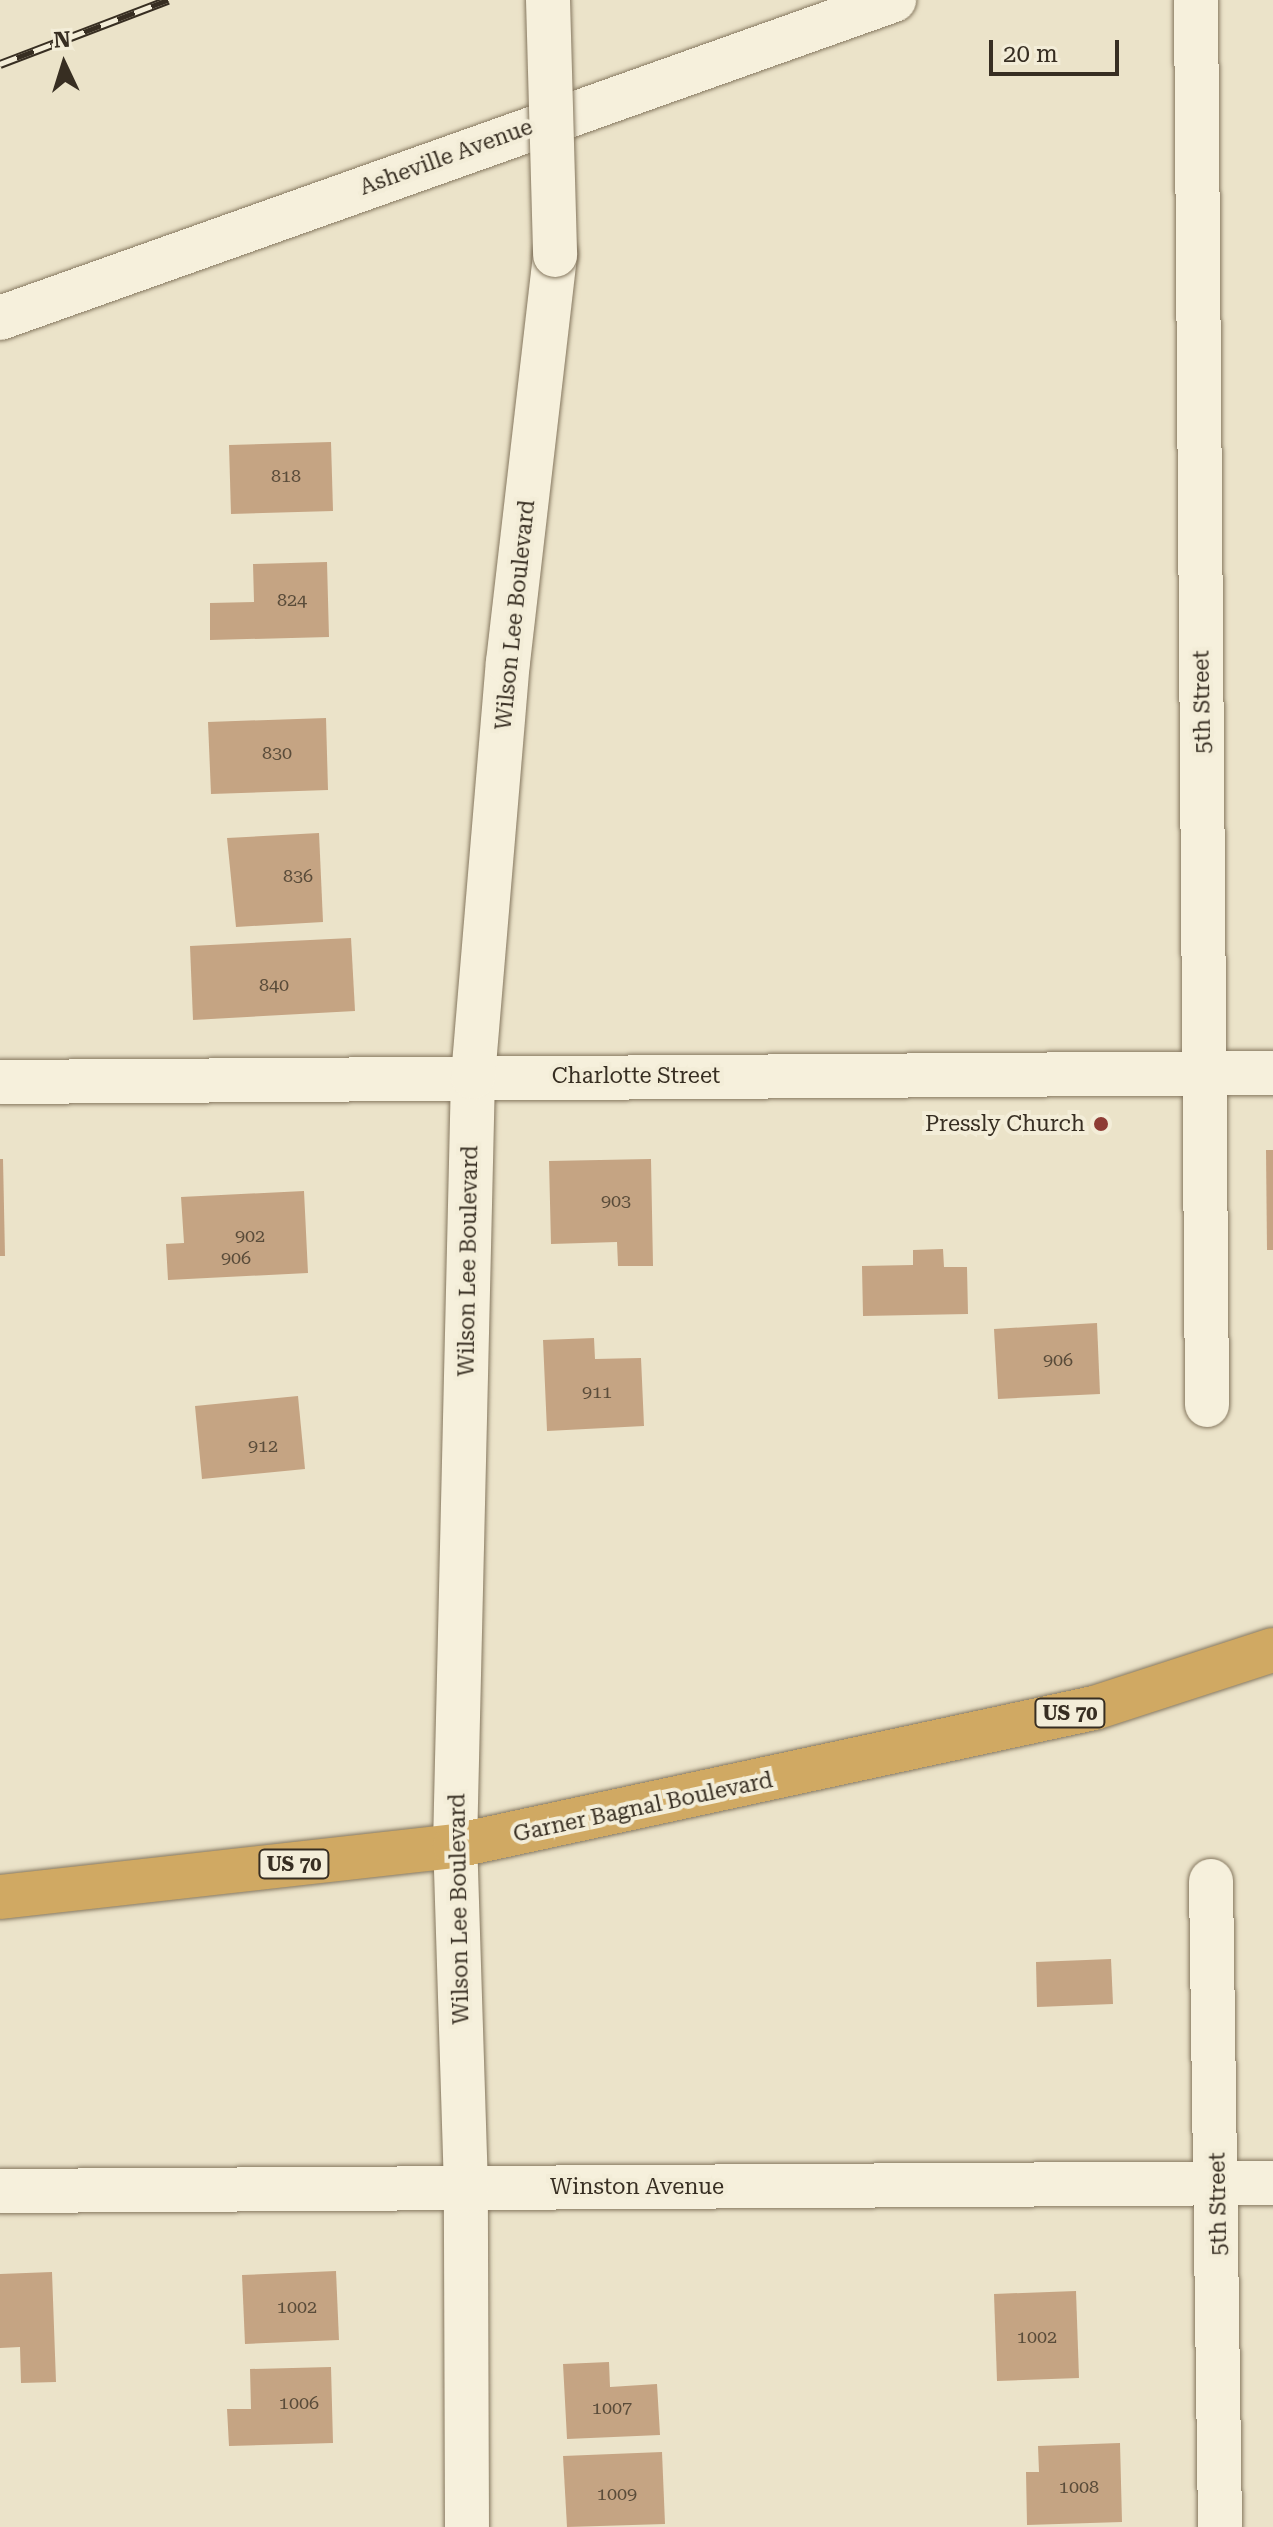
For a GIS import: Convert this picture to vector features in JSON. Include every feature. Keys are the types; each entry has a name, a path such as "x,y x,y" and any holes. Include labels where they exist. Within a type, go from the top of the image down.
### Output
{"highway":[{"name":"Garner Bagnal Boulevard","path":"0,1897 455,1846 1094,1708 1273,1650"}],"street":[{"name":"Wilson Lee Boulevard","path":"467,2527 466,2188 455,1846 473,1077 508,662 555,255 548,0"},
{"name":"Asheville Avenue","path":"0,318 894,0"},
{"name":"5th Street","path":"1196,0 1207,1405"},
{"name":"Charlotte Street","path":"0,1082 1273,1073"},
{"name":"5th Street","path":"1211,1881 1218,2183 1220,2527"},
{"name":"Winston Avenue","path":"0,2191 1273,2183"}],"building":[{"path":"331,442 333,511 231,514 229,445"},
{"path":"327,562 329,637 210,640 210,603 254,602 253,564"},
{"path":"326,718 328,790 211,794 208,722"},
{"path":"319,833 323,922 236,927 227,838"},
{"path":"351,938 355,1011 193,1020 190,946"},
{"path":"1266,1150 1273,1150 1273,1250 1267,1250"},
{"path":"0,1159 3,1159 5,1256 0,1256"},
{"path":"651,1159 653,1266 618,1266 617,1242 551,1244 549,1161"},
{"path":"304,1191 308,1273 168,1280 166,1244 184,1243 181,1197"},
{"path":"943,1249 944,1267 967,1267 968,1314 863,1316 862,1266 913,1265 913,1250"},
{"path":"1097,1323 1100,1394 998,1399 994,1329"},
{"path":"594,1338 595,1359 641,1358 644,1426 547,1431 543,1340"},
{"path":"298,1396 305,1469 202,1479 195,1406"},
{"path":"1111,1959 1113,2004 1037,2007 1036,1962"},
{"path":"336,2271 339,2340 245,2344 242,2275"},
{"path":"52,2272 56,2382 21,2383 20,2347 0,2348 0,2274"},
{"path":"1076,2291 1079,2378 997,2381 994,2294"},
{"path":"609,2362 610,2387 657,2384 660,2435 567,2439 563,2364"},
{"path":"331,2367 333,2443 229,2446 227,2409 251,2409 250,2369"},
{"path":"1120,2443 1122,2522 1027,2525 1026,2472 1039,2472 1038,2446"},
{"path":"662,2452 665,2524 567,2527 563,2456"}],"railway":[{"path":"0,64 168,0"}],"place":[{"name":"Pressly Church","path":"1101,1124"}]}
